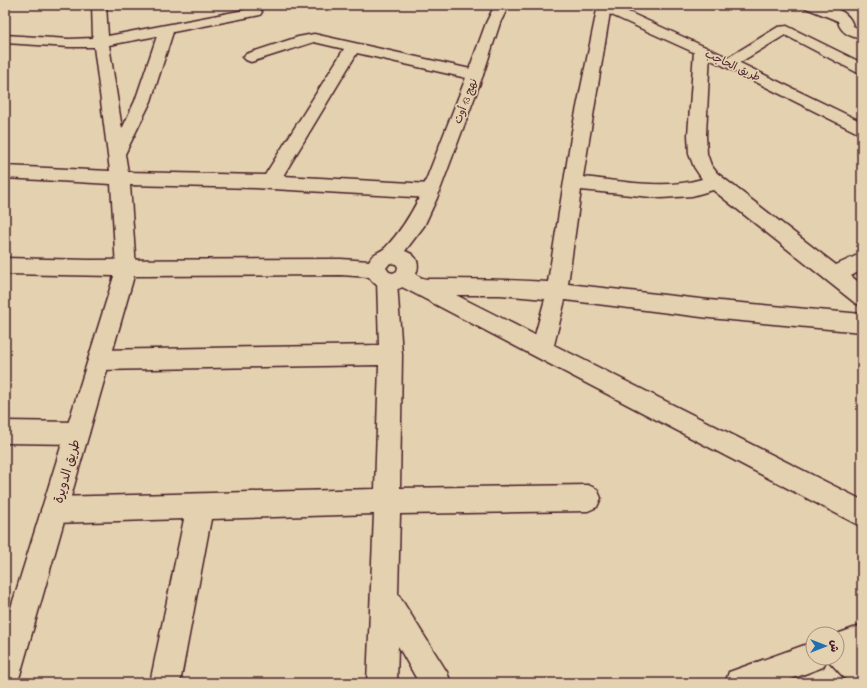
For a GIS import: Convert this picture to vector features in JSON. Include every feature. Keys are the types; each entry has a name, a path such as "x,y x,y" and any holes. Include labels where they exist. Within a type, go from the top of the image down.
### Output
{"street":[{"path":"99,5 101,42 120,178 126,268"},
{"name":"نهج 13 أوت","path":"398,272 419,239 429,194 475,75 493,22 502,5"},
{"path":"811,5 843,18 847,28 862,35"},
{"path":"542,350 557,291 581,131 603,6"},
{"name":"طريق الحاجب","path":"603,6 729,63 862,129"},
{"path":"5,39 69,44 101,42 255,12"},
{"path":"116,153 129,131 143,101 166,30"},
{"path":"729,63 783,30 787,30 862,69"},
{"path":"251,57 309,38 322,39 475,75"},
{"path":"270,182 353,47"},
{"path":"702,51 697,135 698,154 703,167 711,178 862,297"},
{"path":"5,172 120,178 270,182 429,194"},
{"path":"573,183 661,191 692,189 717,182"},
{"path":"835,275 862,261"},
{"path":"5,266 126,268 341,267 398,272 500,287 557,291 709,309 862,324"},
{"name":"طريق الدويرة","path":"5,675 126,268"},
{"path":"398,272 542,350 862,514"},
{"path":"382,683 391,355 398,272"},
{"path":"99,360 391,355"},
{"path":"5,432 77,433"},
{"path":"54,510 387,501 588,498"},
{"path":"165,683 200,506"},
{"path":"384,596 436,683"},
{"path":"845,646 862,639"},
{"path":"845,657 862,675"},
{"path":"740,683 805,660"}]}
